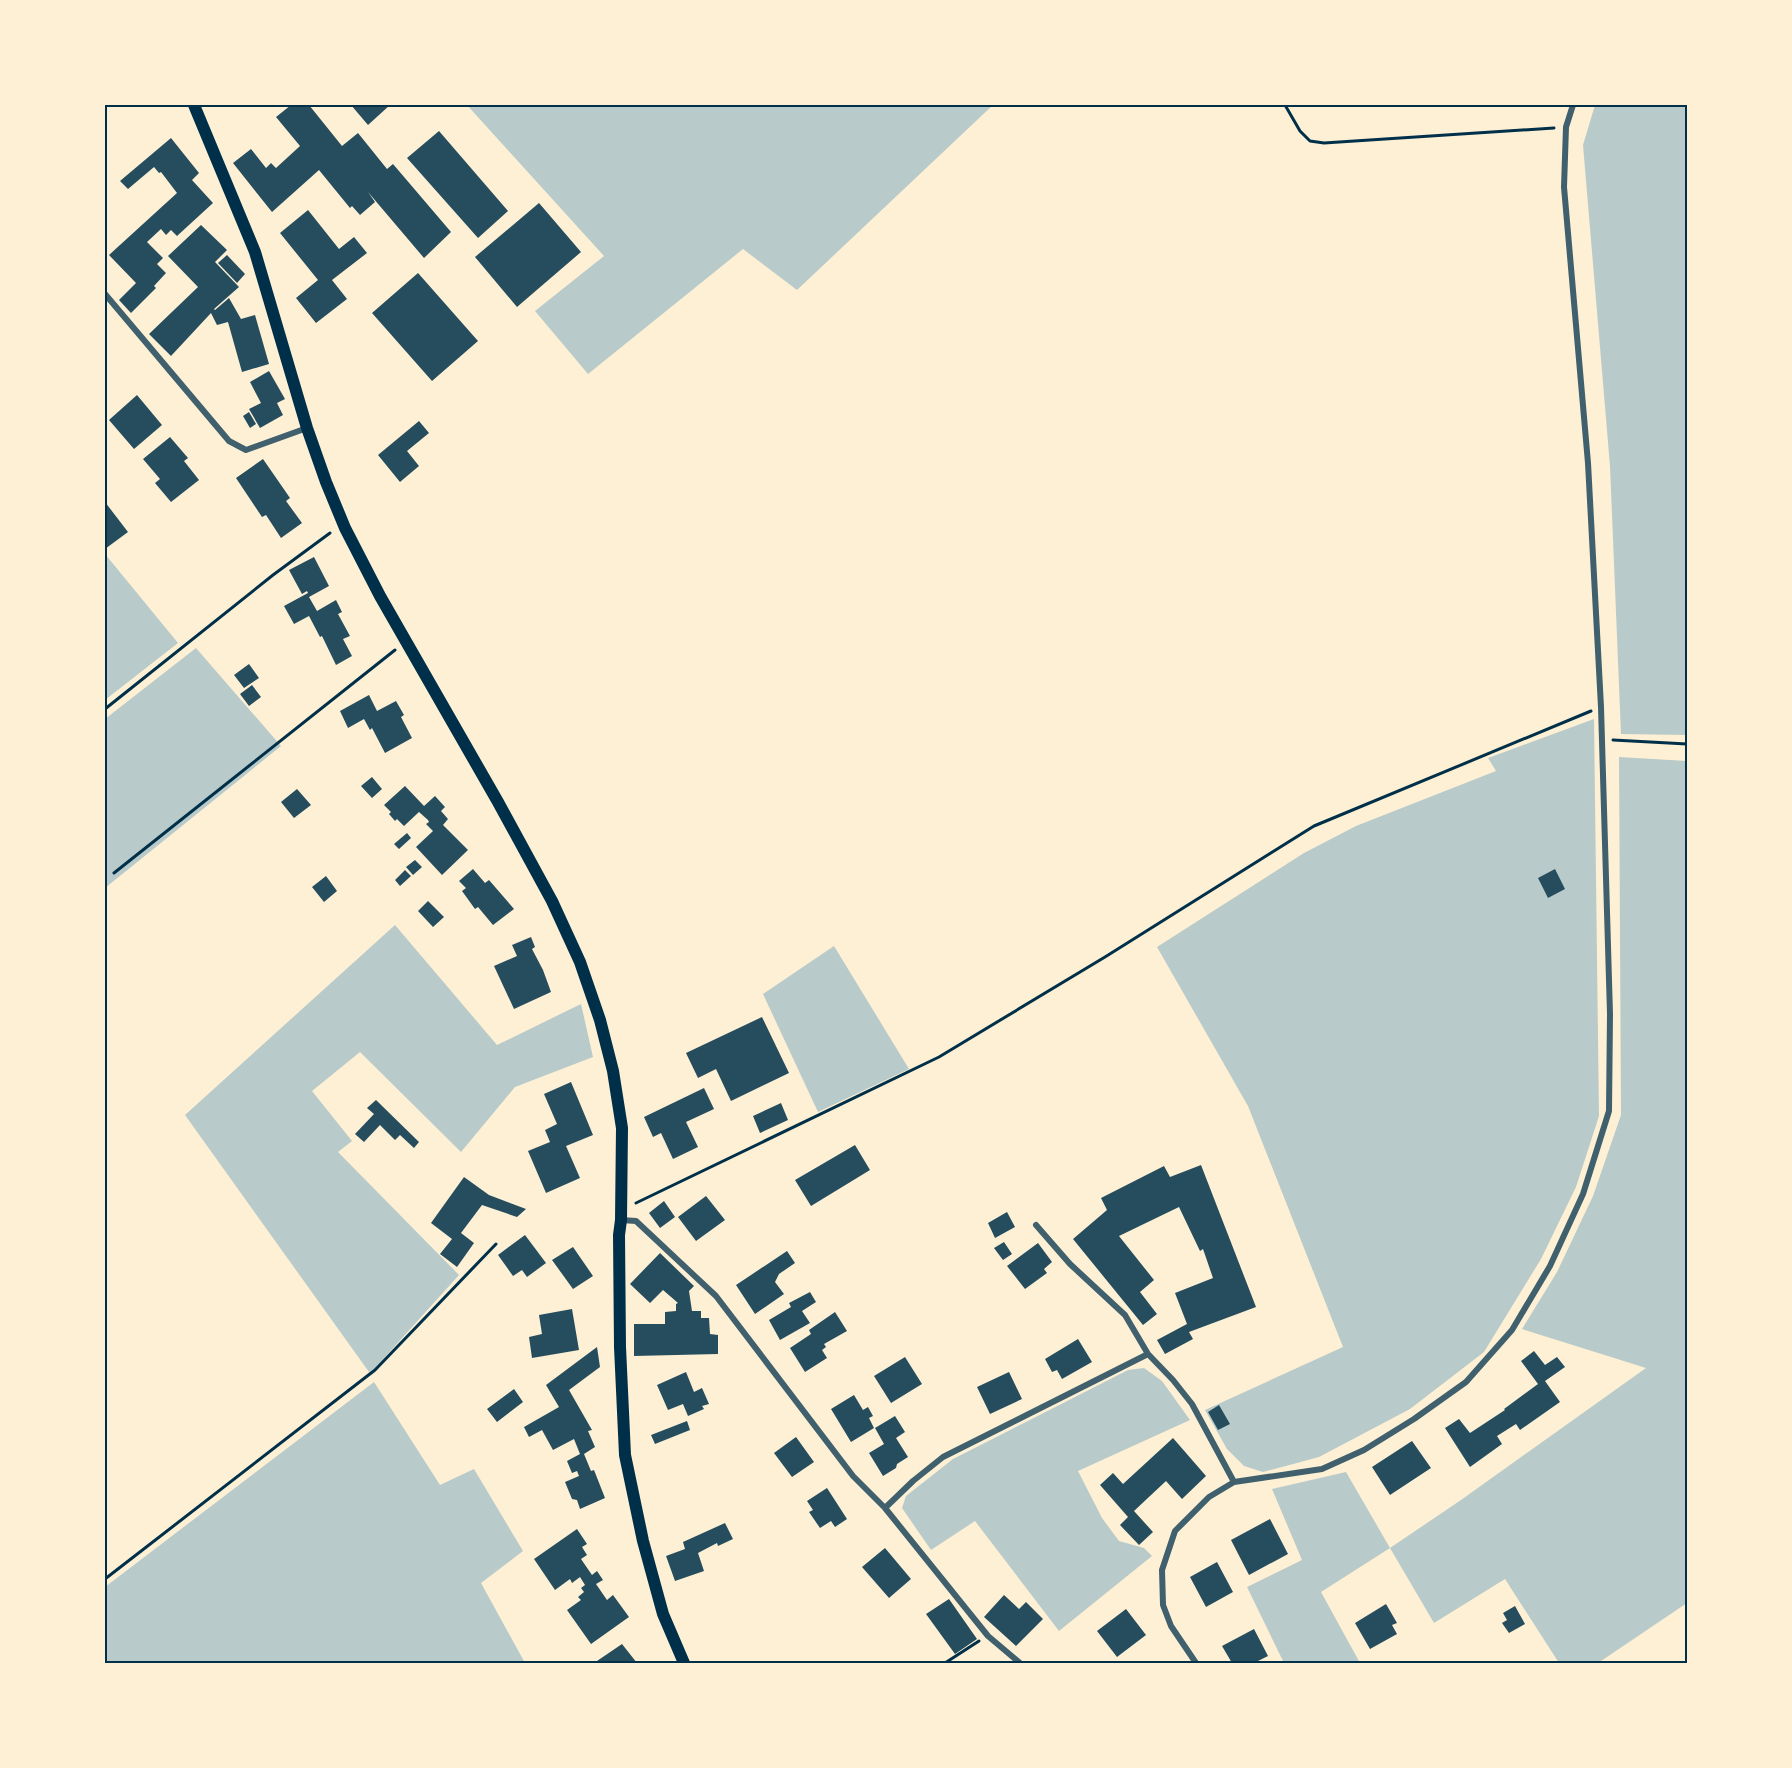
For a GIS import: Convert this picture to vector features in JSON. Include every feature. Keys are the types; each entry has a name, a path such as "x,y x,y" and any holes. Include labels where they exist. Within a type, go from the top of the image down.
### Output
{"main road":[{"path":"194,105 255,252 307,428 326,482 345,526 380,596 552,901 580,963 600,1020 613,1071 622,1128 619,1235 620,1347 625,1455 643,1541 663,1614 684,1663"}],"street":[{"path":"1196,1663 1171,1626 1163,1605 1162,1570 1175,1531 1209,1497 1234,1482 1322,1469 1364,1450 1414,1419 1466,1382 1512,1330 1550,1266 1583,1194 1609,1111 1610,1014 1601,707 1588,463 1564,187 1566,127 1574,105"},
{"path":"105,294 229,441 246,450 307,428"},
{"path":"621,1220 636,1221 716,1296 853,1476 885,1508 988,1636 1020,1663"},
{"path":"1036,1225 1070,1264 1125,1315 1148,1354 1192,1404 1234,1482"},
{"path":"885,1508 943,1457 1148,1354"}],"path":[{"path":"1285,105 1300,131 1310,141 1324,143 1566,127"},
{"path":"105,709 273,575 333,530 345,526"},
{"path":"114,873 406,642"},
{"path":"636,1221 635,1204 939,1057 1105,957 1314,826 1601,707"},
{"path":"1602,739 1687,744"},
{"path":"105,1579 375,1370 496,1244"},
{"path":"945,1663 988,1636"}],"shaded area":[{"path":"467,105 993,105 797,290 743,249 588,374 535,311 604,256"},
{"path":"1595,105 1687,105 1687,735 1621,734 1610,466 1583,145"},
{"path":"105,554 178,643 105,700"},
{"path":"196,648 281,746 105,888 105,719"},
{"path":"1594,719 1599,1116 1576,1187 1541,1259 1484,1352 1410,1409 1319,1457 1263,1472 1244,1466 1227,1449 1205,1410 1343,1347 1248,1106 1157,947 1304,853 1356,826 1496,771 1488,758"},
{"path":"1619,757 1687,761 1687,1603 1598,1663 1559,1663 1505,1579 1434,1623 1390,1548 1646,1368 1522,1329 1557,1272 1593,1196 1621,1115"},
{"path":"395,925 497,1045 581,1004 593,1057 515,1087 461,1152 360,1052 312,1091 352,1141 338,1152 459,1275 369,1372 185,1115"},
{"path":"834,946 909,1069 818,1112 763,994"},
{"path":"1144,1368 1162,1381 1190,1420 1078,1471 1102,1518 1119,1541 1144,1548 1152,1556 1059,1631 975,1521 931,1550 902,1508 906,1496 953,1459 1128,1370"},
{"path":"374,1382 440,1485 474,1469 523,1551 481,1583 525,1663 105,1663 105,1587"},
{"path":"1346,1472 1390,1548 1321,1592 1360,1663 1284,1663 1247,1587 1302,1560 1272,1489"}],"building":[{"path":"291,105 309,105 342,146 358,133 387,169 393,164 451,232 424,258 368,192 375,202 360,215 352,206 350,208 319,170 272,212 233,163 251,149 266,168 271,163 276,168 300,146 276,117"},
{"path":"351,105 390,105 368,125"},
{"path":"439,131 508,211 478,238 407,158"},
{"path":"171,138 199,173 192,180 213,203 177,236 171,230 166,235 161,229 147,242 163,258 157,264 166,273 154,286 156,288 131,313 119,300 136,283 109,255 177,193 161,172 159,173 154,167 128,189 120,181"},
{"path":"539,203 581,252 517,307 475,257"},
{"path":"308,210 339,249 354,237 367,253 332,280 347,299 316,323 296,298 318,280 280,233"},
{"path":"201,225 227,250 215,262 239,287 214,309 229,298 241,319 255,315 269,364 242,372 228,322 217,325 211,313 171,356 149,334 198,287 168,256"},
{"path":"227,255 245,274 237,283 218,263"},
{"path":"418,273 478,341 432,381 372,313"},
{"path":"269,371 285,399 277,403 283,415 260,428 249,409 261,403 250,382"},
{"path":"137,395 162,425 134,449 109,420"},
{"path":"249,412 256,424 250,428 243,416"},
{"path":"419,421 429,433 407,451 419,466 400,482 378,455"},
{"path":"170,437 188,458 184,461 199,480 171,502 155,483 160,479 143,459"},
{"path":"263,459 290,498 286,501 302,523 281,538 266,515 262,517 236,478"},
{"path":"105,502 128,532 105,549"},
{"path":"314,557 329,586 309,597 317,611 336,600 342,612 338,614 350,636 343,639 352,656 336,665 309,616 294,624 284,606 308,593 307,591 302,594 289,570"},
{"path":"249,664 259,678 244,688 234,675"},
{"path":"252,685 261,697 249,706 240,694"},
{"path":"369,695 377,711 396,701 412,738 385,753 372,728 370,730 364,719 348,728 340,711"},
{"path":"372,777 382,789 372,798 361,786"},
{"path":"405,786 424,806 435,796 445,807 441,811 448,819 443,825 468,850 442,875 416,847 433,831 426,824 428,820 419,812 404,826 397,819 395,821 389,814 391,812 384,805"},
{"path":"297,789 311,805 294,818 281,802"},
{"path":"407,833 411,838 399,849 394,844"},
{"path":"415,860 422,867 413,875 406,867"},
{"path":"473,869 485,883 489,880 514,909 493,925 478,907 475,909 462,891 466,888 459,881"},
{"path":"1555,869 1565,889 1548,898 1538,878"},
{"path":"405,870 411,876 400,886 395,880"},
{"path":"326,876 337,891 324,902 312,887"},
{"path":"428,901 444,917 433,927 418,911"},
{"path":"531,937 535,947 532,949 551,992 514,1009 494,966 517,956 512,945"},
{"path":"762,1017 789,1073 731,1101 716,1069 698,1078 686,1053"},
{"path":"571,1082 593,1135 566,1146 580,1178 546,1193 528,1151 550,1142 545,1130 557,1124 544,1094"},
{"path":"704,1088 714,1109 686,1122 698,1147 673,1159 661,1133 653,1137 644,1117"},
{"path":"376,1100 419,1142 414,1148 400,1135 395,1140 380,1125 364,1142 355,1134 374,1114 367,1108"},
{"path":"781,1103 788,1120 760,1133 753,1116"},
{"path":"855,1145 870,1170 811,1206 795,1180"},
{"path":"1201,1165 1256,1307 1189,1332 1193,1339 1165,1354 1157,1340 1187,1324 1175,1293 1213,1278 1203,1249 1200,1251 1179,1207 1119,1236 1154,1280 1140,1292 1157,1314 1143,1325 1073,1239 1107,1210 1101,1198 1164,1166 1170,1177"},
{"path":"464,1177 489,1195 526,1209 517,1217 482,1205 461,1233 474,1243 457,1267 440,1254 452,1239 431,1223"},
{"path":"706,1196 725,1220 696,1241 678,1217"},
{"path":"664,1201 675,1217 660,1228 649,1213"},
{"path":"1007,1212 1015,1227 995,1238 988,1223"},
{"path":"525,1235 546,1263 527,1277 522,1270 513,1276 498,1255"},
{"path":"1004,1242 1012,1254 1003,1260 994,1248"},
{"path":"1038,1243 1052,1262 1044,1269 1047,1273 1025,1289 1007,1266"},
{"path":"573,1247 593,1276 573,1289 552,1260"},
{"path":"787,1251 795,1263 779,1274 775,1282 784,1294 755,1314 736,1285"},
{"path":"660,1253 694,1286 689,1291 692,1311 701,1311 701,1318 709,1318 710,1334 718,1335 718,1354 634,1356 634,1324 665,1324 665,1312 676,1311 678,1303 663,1290 650,1303 630,1284"},
{"path":"810,1292 816,1302 802,1311 810,1323 780,1340 769,1320 791,1307 789,1303"},
{"path":"572,1309 579,1350 532,1358 529,1337 542,1334 539,1315"},
{"path":"835,1312 847,1331 824,1344 826,1347 822,1350 827,1358 805,1372 790,1348 811,1334 809,1330"},
{"path":"1078,1339 1092,1362 1062,1379 1057,1370 1052,1372 1045,1359"},
{"path":"597,1347 600,1367 569,1390 592,1430 588,1431 595,1447 584,1454 591,1471 594,1470 605,1498 580,1509 577,1500 572,1499 565,1482 579,1476 577,1471 572,1473 567,1461 580,1454 574,1439 553,1450 542,1430 529,1437 524,1427 559,1407 546,1385"},
{"path":"1534,1351 1545,1365 1557,1357 1565,1367 1545,1381 1560,1402 1520,1430 1516,1424 1497,1436 1502,1444 1470,1467 1445,1428 1459,1419 1470,1433 1505,1410 1538,1384 1521,1361"},
{"path":"905,1357 922,1384 891,1403 874,1376"},
{"path":"686,1372 694,1392 702,1388 709,1404 702,1406 704,1409 688,1416 683,1404 668,1410 657,1385"},
{"path":"1009,1372 1022,1399 990,1414 977,1387"},
{"path":"514,1389 523,1402 497,1422 487,1409"},
{"path":"854,1395 863,1410 868,1407 873,1416 869,1418 874,1428 851,1442 831,1409"},
{"path":"1219,1405 1230,1424 1218,1430 1208,1412"},
{"path":"895,1416 905,1432 896,1438 908,1457 883,1476 869,1453 884,1444 875,1428"},
{"path":"687,1421 690,1430 655,1444 651,1435"},
{"path":"796,1437 814,1462 792,1477 774,1453"},
{"path":"1173,1438 1206,1476 1182,1499 1166,1481 1134,1511 1153,1532 1139,1545 1120,1525 1128,1517 1100,1485 1113,1473 1123,1484"},
{"path":"1412,1441 1431,1468 1390,1495 1372,1467"},
{"path":"827,1488 847,1519 835,1527 831,1521 820,1528 809,1512 813,1510 807,1501"},
{"path":"1270,1519 1288,1554 1249,1575 1231,1540"},
{"path":"725,1523 733,1539 718,1546 717,1543 698,1553 704,1571 675,1581 666,1556 685,1549 683,1542"},
{"path":"577,1529 587,1544 582,1547 587,1555 581,1559 592,1575 597,1571 603,1580 596,1584 607,1600 613,1595 629,1617 591,1644 567,1610 581,1600 578,1597 584,1592 581,1588 585,1585 580,1577 572,1583 570,1579 555,1590 534,1559"},
{"path":"885,1548 911,1579 889,1598 862,1567"},
{"path":"1217,1562 1233,1592 1206,1607 1190,1577"},
{"path":"1004,1595 1019,1609 1026,1602 1043,1619 1016,1646 984,1617"},
{"path":"949,1599 977,1639 955,1654 926,1614"},
{"path":"1386,1604 1397,1623 1392,1625 1397,1634 1370,1649 1355,1623"},
{"path":"1515,1606 1525,1624 1509,1633 1502,1623 1507,1620 1503,1613"},
{"path":"1126,1609 1146,1635 1117,1657 1097,1631"},
{"path":"1254,1629 1268,1656 1254,1663 1232,1663 1222,1646"},
{"path":"622,1644 637,1663 594,1663"}]}
